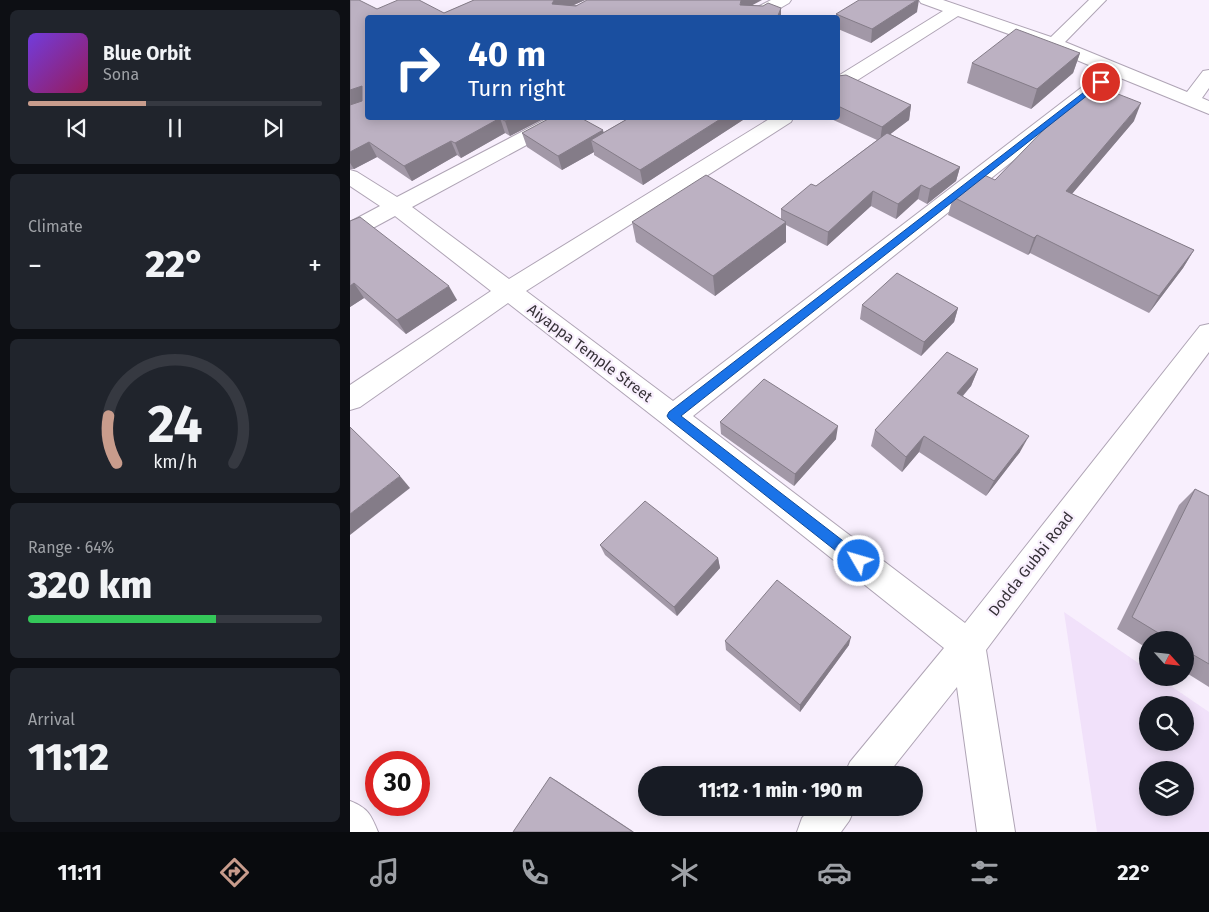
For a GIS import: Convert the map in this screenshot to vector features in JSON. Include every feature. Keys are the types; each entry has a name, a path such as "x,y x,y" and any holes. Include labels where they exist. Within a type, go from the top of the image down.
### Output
{"street":[{"path":"756,15 783,0"},
{"path":"927,0 1054,44 1209,108"},
{"path":"1054,44 1098,0"},
{"path":"840,83 956,10"},
{"path":"673,416 1116,70"},
{"path":"1191,100 1209,75"},
{"path":"350,230 558,120"},
{"path":"350,399 508,291 781,120"},
{"name":"Aiyappa Temple Street","path":"350,177 396,206 673,416 968,646"},
{"name":"Dodda Gubbi Road","path":"870,766 968,646 1209,333"},
{"path":"968,646 996,832"},
{"path":"816,832 829,816"},
{"path":"350,820 359,832"}],"shaded area":[{"path":"1064,612 1139,664 1139,686 1171,686 1185,696 1139,696 1139,751 1194,751 1194,702 1209,712 1209,832 1097,832"}],"building":[{"path":"350,0 359,0 377,9 398,0 419,0 444,13 474,0 554,0 552,4 576,6 587,0 741,0 740,5 763,6 768,3 781,8 778,15 365,15 365,120 496,120 455,143 451,141 404,166 369,142 350,152 350,105 362,101 362,86 350,90"},
{"path":"859,0 917,0 872,29 836,14"},
{"path":"1016,29 1080,53 1037,89 972,63"},
{"path":"846,75 911,105 882,127 840,107 840,76"},
{"path":"1095,85 1141,103 1066,191 1194,250 1159,296 1037,235 1034,238 953,197 982,174 995,180 1058,115"},
{"path":"546,120 585,120 603,130 558,156 522,133"},
{"path":"626,120 719,120 640,170 591,140"},
{"path":"887,133 960,167 930,189 921,185 898,204 873,191 828,232 781,209 811,184 816,186"},
{"path":"706,175 786,222 713,276 632,222"},
{"path":"360,217 449,286 397,320 354,283 350,286 350,221"},
{"path":"897,273 958,308 924,342 862,305"},
{"path":"947,352 978,369 957,393 1029,436 994,481 924,436 906,457 875,430"},
{"path":"764,379 838,426 795,474 720,422"},
{"path":"350,427 400,476 350,514"},
{"path":"1195,489 1209,496 1209,664 1194,655 1194,631 1155,631 1132,617"},
{"path":"645,501 718,558 674,607 600,545"},
{"path":"777,580 851,637 800,705 725,641"},
{"path":"550,777 633,832 513,832"}],"route":[{"path":"859,561 673,416 1101,82"}]}
